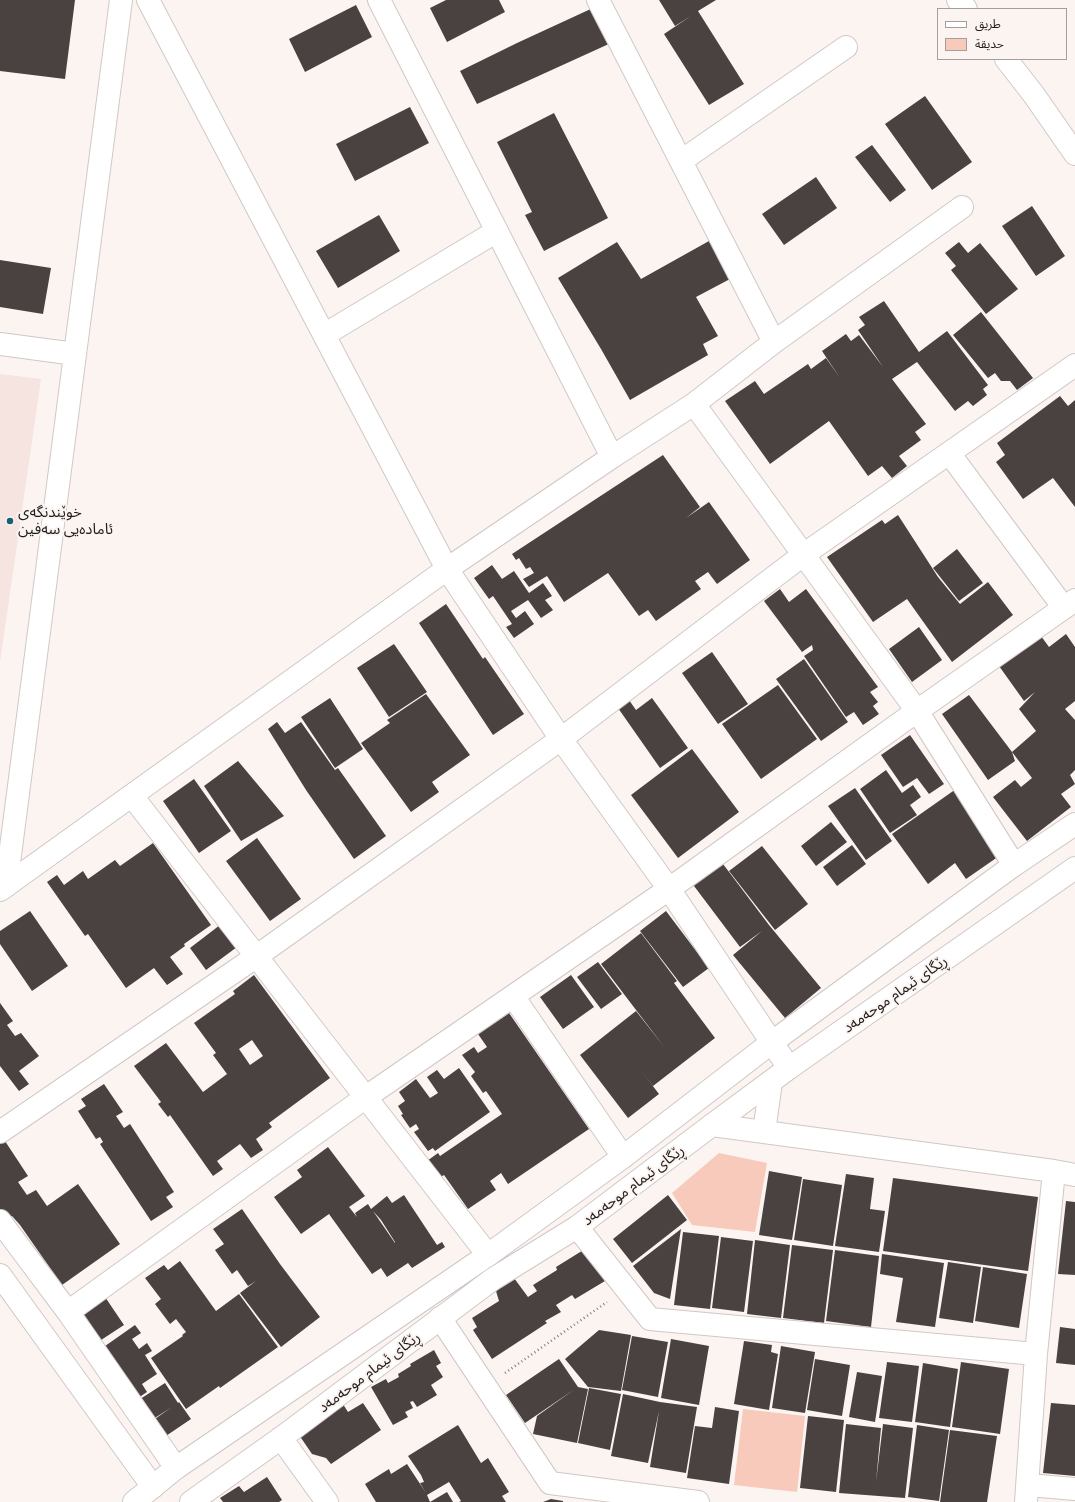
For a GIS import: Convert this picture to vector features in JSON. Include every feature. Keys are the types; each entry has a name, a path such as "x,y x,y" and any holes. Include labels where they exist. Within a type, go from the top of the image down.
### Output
{"street":[{"path":"3,888 121,0"},
{"path":"148,0 447,569 561,739 669,889 789,1068"},
{"path":"379,0 612,457"},
{"path":"598,0 774,342"},
{"path":"958,0 965,8"},
{"path":"680,160 846,47"},
{"path":"1007,60 1039,101 1075,154"},
{"path":"3,888 447,569 612,457 694,404 774,342 962,207"},
{"path":"324,335 497,231"},
{"path":"0,344 75,354"},
{"path":"0,1132 257,956 561,739 803,555 1075,365"},
{"path":"694,404 917,711 1014,865"},
{"path":"68,1312 366,1097 669,889 917,711 1070,604 948,453"},
{"path":"132,796 488,1255"},
{"path":"134,1502 176,1468 488,1255 623,1157 771,1043 1014,865 1075,824"},
{"name":"ڕێگای ئیمام موحەمەد","path":"191,1502 281,1438 493,1279 577,1227 789,1068 1075,868"},
{"path":"513,996 623,1157"},
{"path":"764,1132 771,1082"},
{"path":"712,1125 1075,1175"},
{"path":"1054,1171 1036,1354 1027,1493 1075,1489"},
{"path":"0,1221 68,1312 176,1468"},
{"path":"577,1227 650,1319 1036,1354"},
{"path":"0,1275 153,1487"},
{"path":"440,1318 550,1482 698,1502"},
{"path":"281,1438 327,1502"}],"path":[{"path":"486,1386 626,1289"}],"shaded area":[{"name":"خوێندنگەی ئامادەیی سەفین","path":"0,374 41,379 0,662"}],"green space":[{"path":"719,1153 767,1163 755,1232 692,1225 672,1193"},
{"path":"743,1409 805,1416 797,1492 734,1485"}],"building":[{"path":"0,0 75,0 65,79 0,71"},
{"path":"446,0 499,0 505,12 447,42 430,8"},
{"path":"659,0 716,0 698,11 744,84 709,105 664,34 691,16 675,26"},
{"path":"356,5 372,37 305,72 289,39"},
{"path":"595,7 611,43 477,104 460,71"},
{"path":"925,96 972,162 932,190 885,124"},
{"path":"410,107 429,143 355,181 336,144"},
{"path":"554,113 608,218 544,251 525,215 532,212 497,142"},
{"path":"872,145 906,190 890,202 855,157"},
{"path":"816,177 837,208 784,245 762,214"},
{"path":"1032,206 1065,256 1036,276 1002,226"},
{"path":"379,215 400,251 338,288 316,251"},
{"path":"709,241 730,279 696,297 718,336 703,344 708,355 630,400 558,278 617,242 641,279"},
{"path":"959,242 968,253 980,243 1018,289 986,314 951,270 956,266 945,253"},
{"path":"0,260 51,268 43,314 0,307"},
{"path":"884,301 919,352 947,331 988,385 983,389 987,395 973,406 968,401 955,411 917,362 892,379 926,424 915,432 921,440 899,456 907,466 892,478 882,466 868,476 829,421 770,464 725,401 755,381 764,394 808,364 811,369 826,358 840,378 822,351 846,334 851,341 859,335 883,367 858,330 865,325 859,317"},
{"path":"981,312 1033,378 1017,390 1010,381 1001,381 995,373 988,378 953,335"},
{"path":"1060,396 1068,406 1075,400 1075,507 1053,478 1023,499 996,462 1005,455 997,443"},
{"path":"663,455 700,507 686,518 709,502 750,560 717,584 708,572 695,581 701,589 656,621 648,610 639,616 608,573 564,602 547,576 529,587 523,579 534,573 530,567 526,569 519,558 516,560 512,554"},
{"path":"898,515 938,577 960,604 988,582 1013,615 952,662 907,599 873,622 827,557 882,520 885,524"},
{"path":"957,549 983,583 959,601 933,568"},
{"path":"492,565 502,579 514,571 529,593 543,583 552,596 545,600 553,610 541,618 528,600 511,611 516,618 525,611 534,624 514,638 506,627 512,624 493,596 489,599 474,578"},
{"path":"780,589 789,602 806,589 878,687 870,692 878,702 873,706 879,714 863,725 854,712 846,717 804,656 813,650 812,645 802,652 764,601"},
{"path":"446,604 483,659 485,657 524,714 493,735 419,623"},
{"path":"919,627 942,660 912,682 889,649"},
{"path":"1066,634 1075,647 1075,701 1065,709 1075,720 1075,770 1070,775 1075,784 1061,794 1071,807 1027,841 993,797 1015,780 1021,787 1032,778 1012,752 1036,731 1019,709 1035,692 1024,701 999,666 1041,636 1049,647"},
{"path":"394,644 427,692 389,717 357,668"},
{"path":"712,652 748,704 718,724 682,673"},
{"path":"804,659 848,722 821,741 776,679"},
{"path":"778,685 817,739 761,779 722,724"},
{"path":"426,694 470,755 432,782 439,792 411,812 361,743 390,723 387,720"},
{"path":"969,695 1012,752 1015,761 988,780 942,714"},
{"path":"330,698 363,749 335,768 301,717"},
{"path":"652,698 688,748 660,768 618,708 629,700 636,710"},
{"path":"277,722 285,733 301,722 335,770 338,768 386,836 354,859 306,790 268,729"},
{"path":"910,735 944,784 929,794 917,778 903,787 881,755"},
{"path":"692,749 739,812 678,858 631,795"},
{"path":"238,761 284,816 241,841 204,786"},
{"path":"886,770 902,793 913,785 921,797 910,805 917,815 890,833 860,789"},
{"path":"194,779 231,831 199,853 163,801"},
{"path":"855,788 892,841 866,860 828,806"},
{"path":"956,789 1002,854 966,879 955,863 928,884 892,834"},
{"path":"831,822 847,842 816,866 801,846"},
{"path":"257,838 301,899 270,921 226,861"},
{"path":"153,843 211,925 184,944 185,946 170,957 183,974 167,985 154,968 126,988 88,934 85,936 47,882 57,875 64,885 83,871 88,879 115,860 120,866"},
{"path":"852,845 866,864 837,886 823,867"},
{"path":"762,846 808,904 775,930 729,871"},
{"path":"720,860 769,925 821,988 785,1018 733,955 762,931 740,947 691,882"},
{"path":"30,911 68,966 32,991 0,944 0,931"},
{"path":"666,911 709,968 683,987 640,931"},
{"path":"220,925 237,947 206,970 190,948"},
{"path":"641,933 677,981 674,983 715,1038 653,1086 639,1068 659,1094 628,1118 580,1055 636,1011 665,1048 601,964"},
{"path":"598,962 622,994 601,1009 577,977"},
{"path":"254,975 330,1078 269,1123 272,1127 256,1139 263,1150 251,1158 240,1144 217,1161 223,1169 213,1176 170,1115 168,1117 158,1104 161,1102 134,1066 166,1043 203,1092 227,1074 213,1055 216,1053 194,1023 235,994 233,991","holes":["252,1040 263,1056 250,1065 239,1049"]},
{"path":"571,975 594,1007 563,1029 540,997"},
{"path":"0,1003 13,1021 7,1025 15,1036 21,1033 39,1056 19,1071 29,1084 19,1091 0,1066"},
{"path":"509,1013 589,1129 508,1184 501,1173 490,1181 496,1190 468,1209 444,1175 439,1178 427,1161 438,1153 440,1156 502,1114 486,1091 483,1093 471,1076 475,1072 462,1055 474,1047 478,1053 487,1047 478,1034"},
{"path":"459,1068 490,1112 435,1151 433,1148 428,1151 414,1132 419,1129 416,1124 410,1128 401,1115 403,1114 398,1106 405,1101 399,1092 416,1079 430,1098 438,1093 427,1077 437,1070 444,1079"},
{"path":"104,1084 123,1112 116,1116 124,1128 130,1124 174,1192 166,1197 173,1207 151,1221 100,1144 103,1142 100,1137 96,1139 78,1111 86,1106 81,1099"},
{"path":"3,1138 28,1176 18,1182 27,1195 36,1190 47,1206 78,1184 120,1244 62,1285 20,1225 12,1216 5,1218 0,1210 0,1140"},
{"path":"328,1147 365,1196 349,1207 357,1217 355,1213 368,1204 371,1209 387,1196 392,1203 404,1195 437,1245 442,1242 445,1247 412,1268 408,1263 387,1277 381,1268 372,1274 329,1214 301,1234 274,1197 302,1177 297,1170","holes":["373,1211 381,1220 395,1242 395,1243"]},
{"path":"769,1171 802,1177 792,1240 759,1235"},
{"path":"846,1174 874,1178 870,1209 885,1211 879,1252 835,1246"},
{"path":"893,1178 1038,1197 1028,1271 883,1251"},
{"path":"803,1179 842,1185 833,1246 794,1240"},
{"path":"668,1195 687,1220 632,1263 613,1239"},
{"path":"1066,1201 1075,1202 1075,1275 1058,1274"},
{"path":"242,1209 280,1264 320,1317 281,1347 240,1293 256,1281 248,1286 237,1270 232,1274 215,1250 224,1244 213,1229"},
{"path":"681,1229 670,1299 654,1293 633,1266"},
{"path":"683,1232 719,1236 710,1309 674,1305"},
{"path":"721,1237 753,1241 744,1312 712,1308"},
{"path":"755,1240 790,1245 781,1318 747,1314"},
{"path":"792,1245 833,1250 824,1323 783,1318"},
{"path":"585,1249 605,1281 575,1299 572,1295 556,1305 561,1312 545,1321 547,1323 492,1359 473,1330 477,1327 472,1318 499,1301 496,1291 514,1278 528,1297 537,1291 533,1285 557,1270 556,1267"},
{"path":"835,1250 879,1256 871,1327 826,1321"},
{"path":"882,1254 944,1263 935,1327 896,1322 903,1278 880,1274"},
{"path":"180,1261 216,1311 239,1294 278,1347 220,1388 219,1386 186,1409 151,1358 183,1336 182,1335 186,1332 176,1319 170,1324 155,1304 161,1299 145,1278 164,1265 168,1270"},
{"path":"948,1262 981,1267 973,1323 939,1318"},
{"path":"983,1267 1027,1274 1019,1328 975,1321"},
{"path":"103,1294 124,1325 95,1344 75,1313"},
{"path":"135,1325 141,1333 132,1339 139,1349 147,1343 152,1351 145,1355 157,1374 142,1384 147,1392 132,1402 98,1351"},
{"path":"1060,1327 1075,1329 1075,1365 1056,1363"},
{"path":"599,1330 631,1335 621,1391 588,1387 565,1359"},
{"path":"632,1336 668,1342 658,1397 622,1390"},
{"path":"671,1339 709,1346 699,1405 661,1398"},
{"path":"744,1341 772,1345 771,1352 778,1354 769,1410 734,1404"},
{"path":"781,1346 815,1352 805,1413 772,1408"},
{"path":"434,1350 441,1363 436,1366 443,1377 431,1385 437,1395 417,1407 413,1401 410,1402 413,1408 405,1412 408,1417 393,1425 371,1387 386,1379 388,1383 399,1377 398,1374 411,1366 410,1364"},
{"path":"559,1359 578,1387 588,1389 577,1443 533,1434 537,1416 575,1389 525,1423 506,1395"},
{"path":"815,1359 850,1365 842,1416 807,1410"},
{"path":"887,1362 919,1366 912,1422 879,1418"},
{"path":"961,1362 1009,1369 1000,1434 952,1427"},
{"path":"923,1363 958,1369 950,1427 915,1422"},
{"path":"857,1372 882,1376 875,1422 849,1417"},
{"path":"165,1383 191,1419 160,1440 149,1423 172,1407 147,1423 134,1403"},
{"path":"589,1388 621,1394 610,1450 578,1443"},
{"path":"623,1394 660,1402 697,1407 686,1473 650,1467 659,1411 648,1463 611,1456"},
{"path":"341,1401 348,1412 363,1403 381,1430 331,1464 326,1458 312,1454 297,1432"},
{"path":"1051,1403 1075,1405 1075,1476 1043,1473"},
{"path":"715,1407 739,1411 729,1484 687,1478 695,1426 712,1428"},
{"path":"808,1416 844,1420 836,1492 800,1488"},
{"path":"846,1424 881,1428 876,1482 883,1424 913,1428 905,1498 839,1493"},
{"path":"458,1425 481,1463 488,1458 509,1492 502,1496 506,1502 459,1502 461,1501 449,1482 427,1495 430,1502 376,1502 365,1484 389,1469 391,1474 407,1464 426,1493 420,1483 424,1482 421,1475 408,1456"},
{"path":"917,1425 949,1430 939,1501 908,1497"},
{"path":"950,1430 997,1436 987,1502 940,1502"},
{"path":"267,1477 282,1500 279,1502 223,1502 220,1498 239,1486 244,1492"},
{"path":"447,1492 453,1502 430,1502"},
{"path":"551,1499 563,1501 563,1502 543,1502"}],"place":[{"name":"خوێندنگەی ئامادەیی سەفین","path":"10,521"}]}
